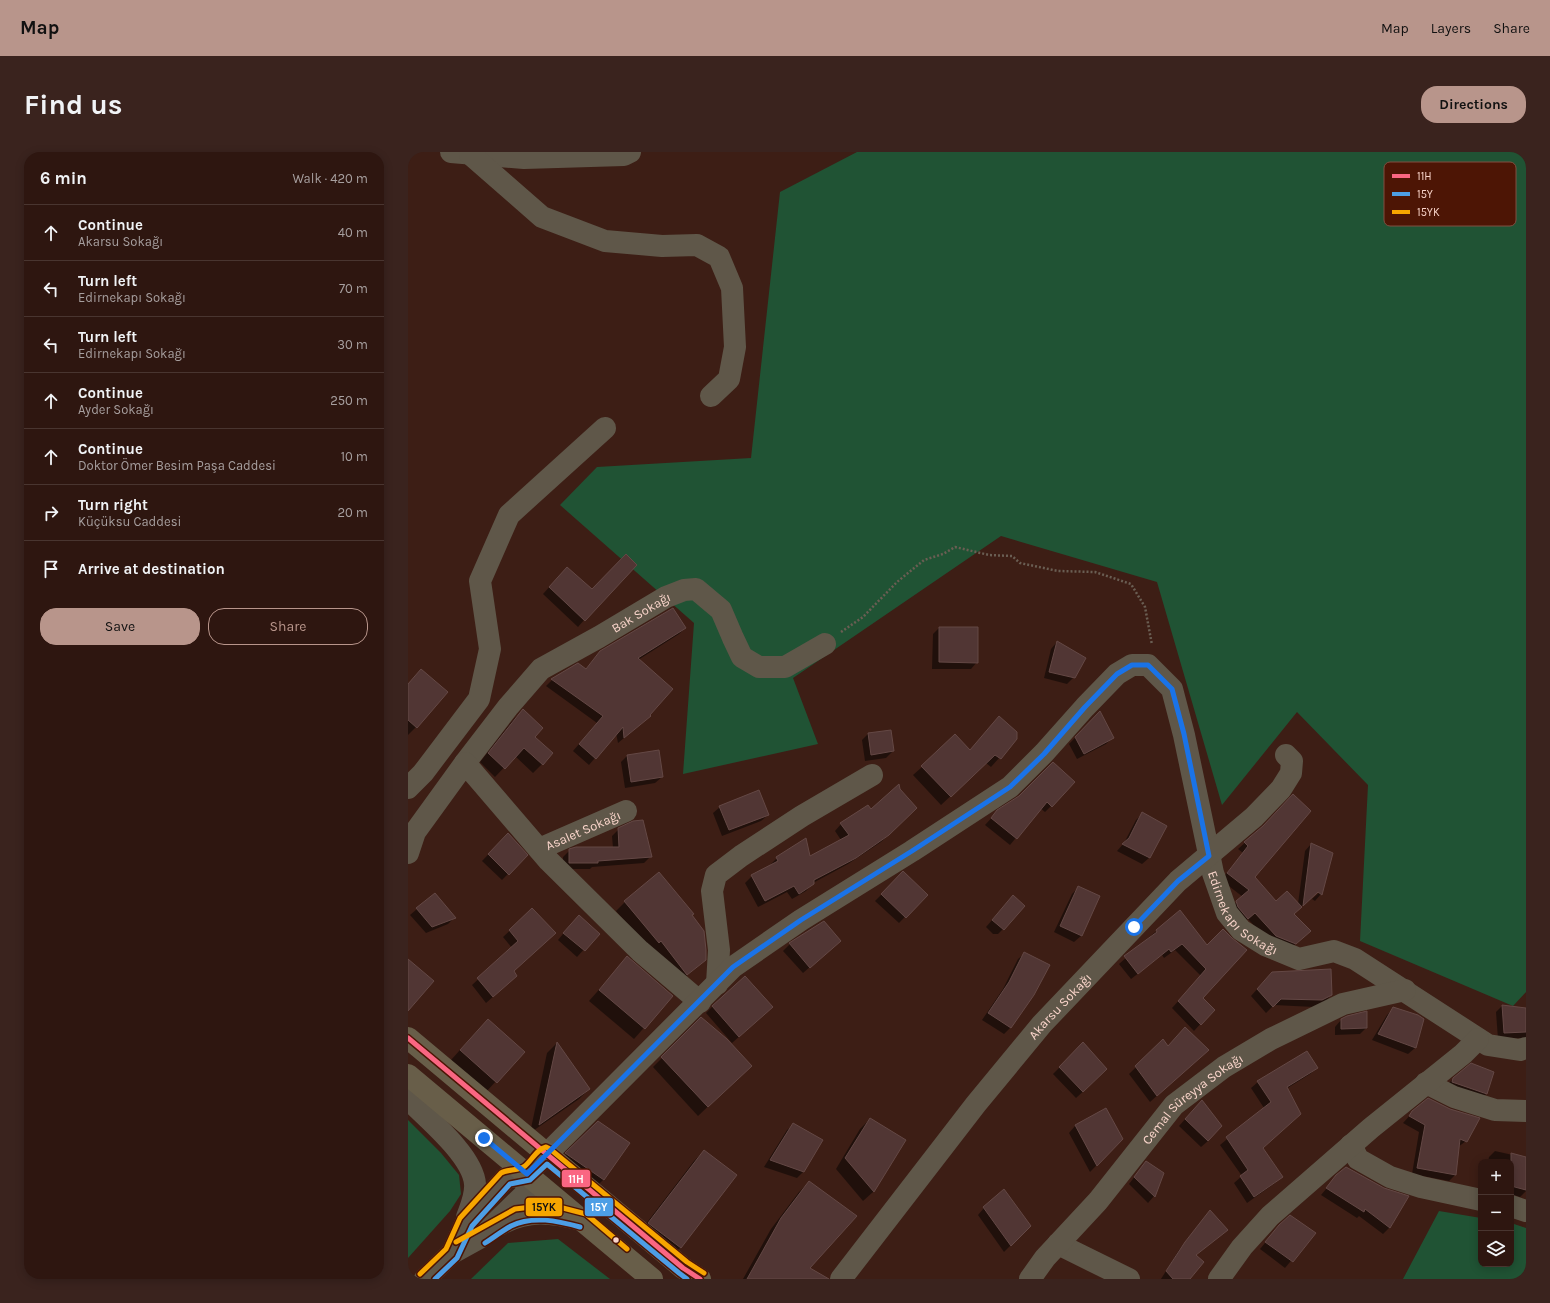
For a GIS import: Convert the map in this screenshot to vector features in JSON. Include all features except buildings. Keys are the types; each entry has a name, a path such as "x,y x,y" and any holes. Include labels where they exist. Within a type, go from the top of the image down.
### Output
{"main road":[{"path":"408,1038 683,1268 700,1279"},
{"path":"408,1075 652,1279"},
{"path":"527,1174 549,1174 633,1244 657,1246"}],"street":[{"path":"460,153 524,158 624,155 630,152"},
{"path":"460,153 542,217 605,241 662,246 697,245 719,256 732,288 735,347 728,379 711,396"},
{"path":"408,788 423,772 479,699 490,649 480,581 509,515 605,428"},
{"name":"Bak Sokağı","path":"408,853 415,832 508,707 541,669 599,637 666,597 684,590 696,590 721,610 742,657 759,667 784,668 824,644"},
{"path":"466,1222 506,1178 527,1174 700,1002 733,967 801,920 912,851 1010,787 1044,754 1085,707 1117,674 1132,665 1148,665"},
{"name":"Edirnekapı Sokağı","path":"1148,665 1172,689 1184,734 1212,873 1227,913 1241,930 1265,945 1299,959 1334,951 1355,959 1488,1045 1520,1050 1526,1048"},
{"name":"Akarsu Sokağı","path":"841,1279 976,1104 1042,1024 1178,881 1254,817 1281,789 1291,773 1292,761 1286,755"},
{"path":"465,763 539,849 640,951 700,1002"},
{"path":"717,984 719,950 712,891 716,875 741,856 802,816 872,775"},
{"name":"Asalet Sokağı","path":"539,849 626,811"},
{"name":"Cemal Süreyya Sokağı","path":"1030,1279 1045,1258 1102,1196 1174,1105 1224,1067 1271,1038 1343,1004 1405,990"},
{"path":"1219,1279 1242,1246 1270,1216 1351,1145 1463,1054 1478,1039"},
{"path":"1426,1084 1454,1097 1495,1110 1526,1111"},
{"path":"408,1099 462,1153 473,1171 475,1195 466,1222 452,1252"},
{"path":"1351,1145 1358,1159 1390,1177 1421,1187 1478,1199"},
{"path":"482,1237 526,1194 527,1174"},
{"path":"1514,1207 1526,1211"},
{"path":"425,1279 452,1252 482,1237 517,1216 532,1214 559,1214 582,1220"},
{"path":"1058,1244 1129,1279"}],"path":[{"path":"824,644 863,617 897,582 924,560 943,554 955,548 989,555 1012,556 1020,563 1058,571 1095,572 1131,584 1145,607 1152,647 1148,665"}],"green space":[{"path":"857,152 1526,152 1526,992 1513,1006 1360,941 1368,785 1297,712 1222,805 1157,582 1001,536 793,678 818,744 683,774 694,623 560,505 597,467 751,458 780,192"},
{"path":"408,1120 441,1153 459,1175 461,1194 450,1211 408,1258"},
{"path":"1439,1211 1478,1218 1478,1267 1514,1267 1514,1224 1526,1228 1526,1279 1403,1279"},
{"path":"558,1239 610,1279 471,1279 508,1243"}],"transit line":[{"name":"11H","path":"408,1038 683,1268 700,1279"},
{"name":"15YK","path":"420,1274 446,1249 460,1218 501,1173 523,1168 540,1150 546,1147 687,1262 704,1273"},
{"name":"15Y","path":"435,1279 457,1258 472,1226 510,1184 530,1180 547,1164 687,1279"},
{"name":"15YK","path":"456,1242 515,1209 532,1207 559,1207 586,1214 627,1249"},
{"name":"15Y","path":"485,1243 511,1226 528,1221 546,1220 580,1227"}],"route":[{"path":"484,1138 527,1174 695,1007 733,967 801,920 912,851 1010,787 1044,754 1085,707 1117,674 1132,665 1148,665 1172,689 1184,734 1209,856 1178,881 1134,927"}]}
